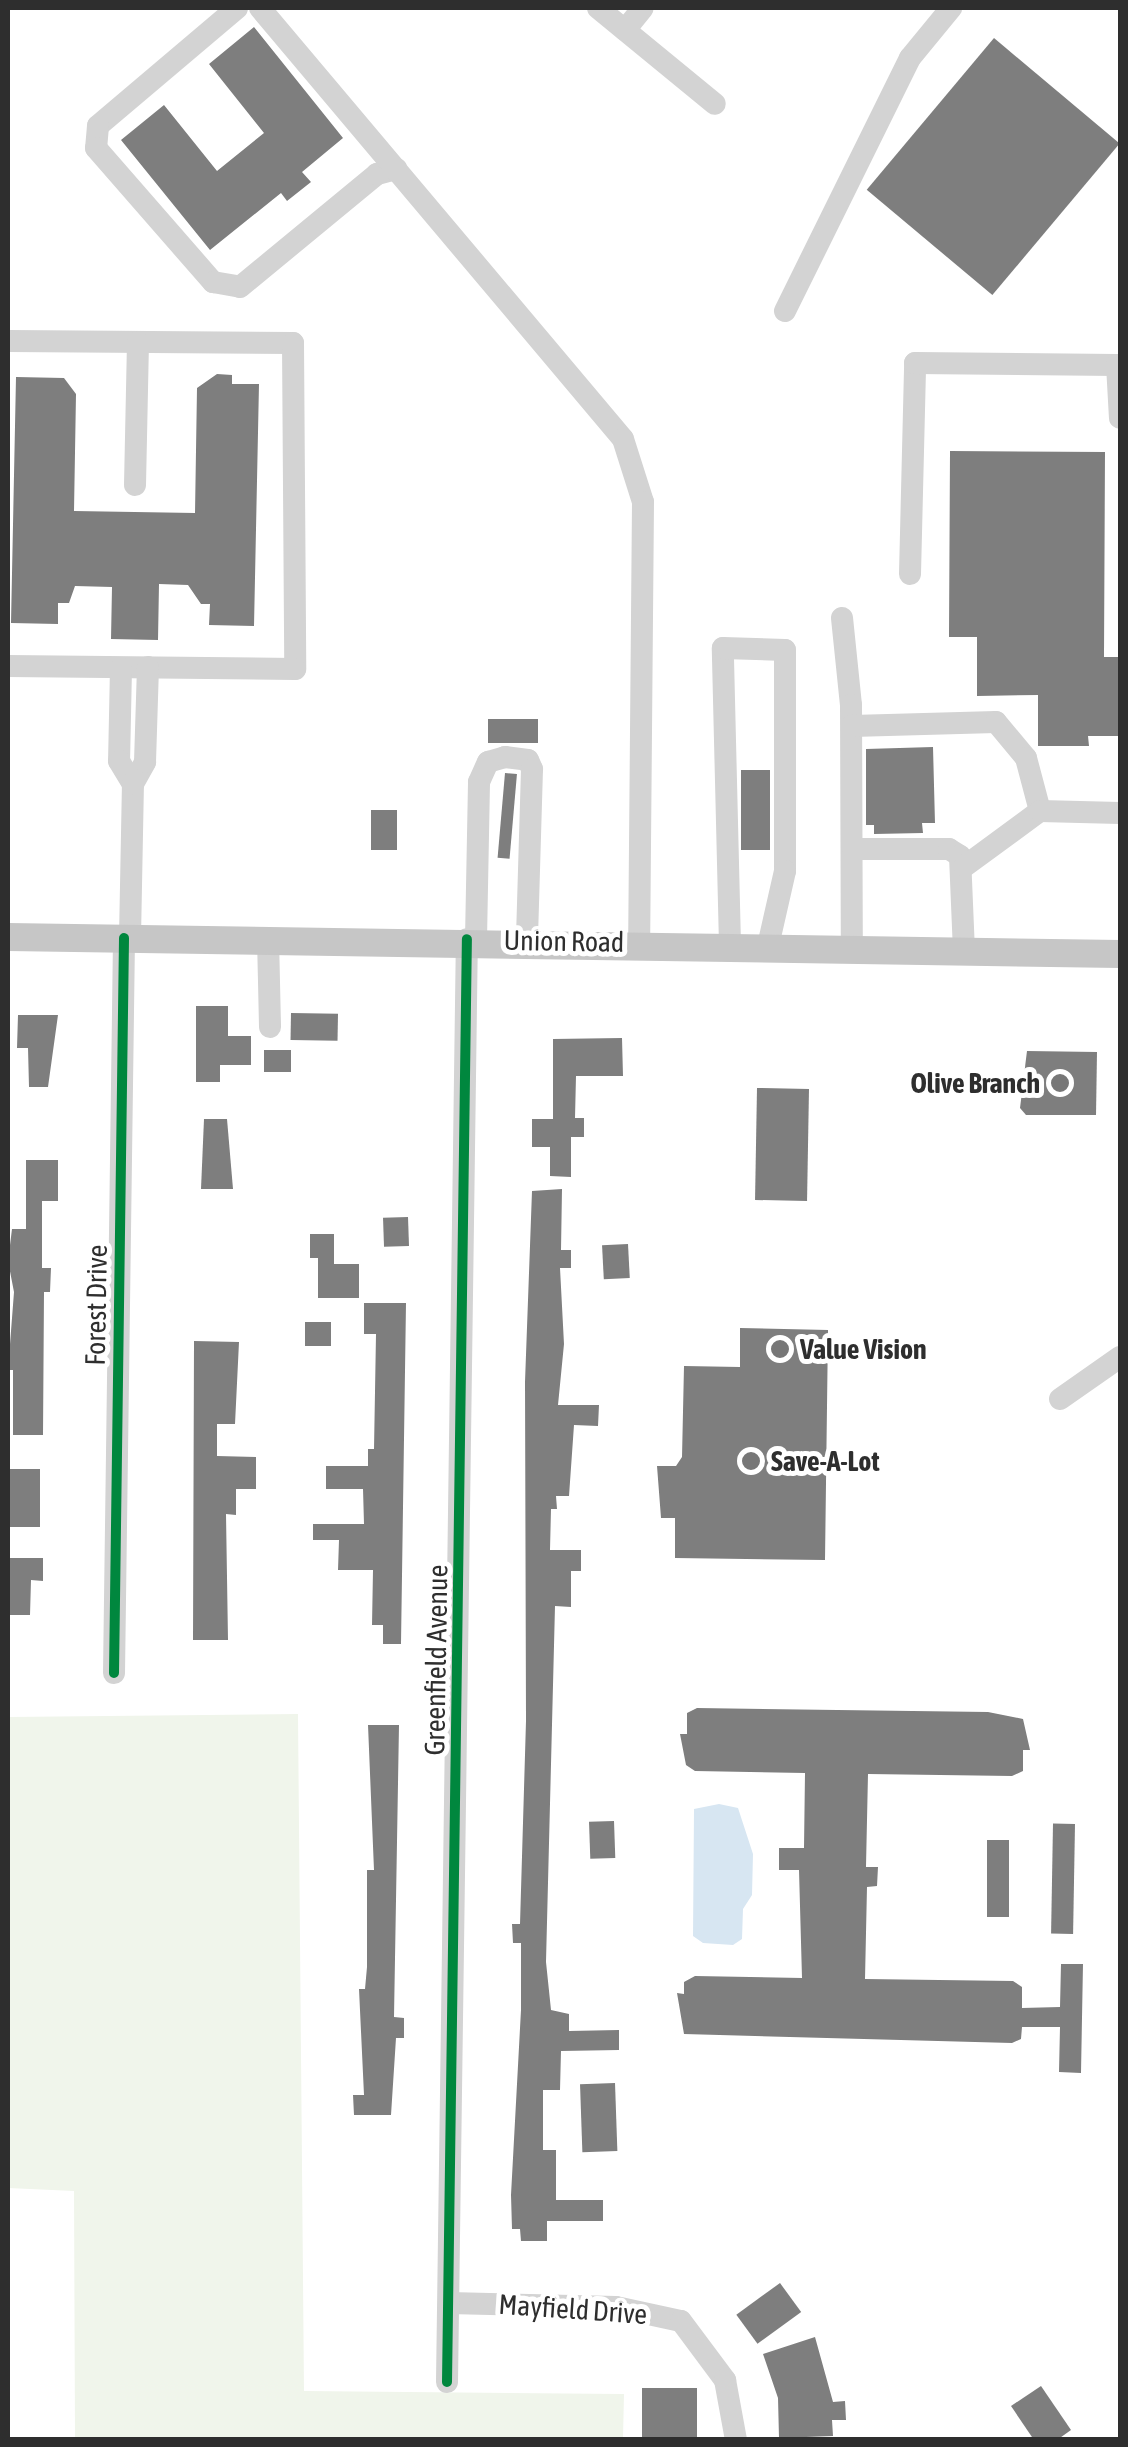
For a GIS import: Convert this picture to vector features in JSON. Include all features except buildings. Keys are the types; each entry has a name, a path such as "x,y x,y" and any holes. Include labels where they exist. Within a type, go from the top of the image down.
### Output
{"main road":[{"name":"Union Road","path":"8,937 471,939 1120,954"}],"street":[{"path":"237,8 98,126 96,148 213,282 240,287 377,174 396,169"},
{"path":"260,8 623,439 643,502 639,943"},
{"path":"598,8 715,104"},
{"path":"625,30 643,8"},
{"path":"785,311 910,58 951,8"},
{"path":"8,341 293,343 295,669 8,666"},
{"path":"135,485 138,342"},
{"path":"910,574 916,363 1118,365 1120,418"},
{"path":"842,618 852,726 852,948"},
{"path":"730,945 723,648 785,650 784,872 768,946"},
{"path":"121,668 119,761 133,784 146,762 148,667"},
{"path":"852,726 996,722 1026,758 1040,811"},
{"name":"Greenfield Avenue","path":"447,2382 471,939 479,782 488,762 504,757 528,760 532,769 528,940"},
{"name":"Forest Drive","path":"114,1673 126,938 133,784"},
{"path":"965,866 1040,811 1120,813"},
{"path":"853,849 948,849 965,866 964,951"},
{"path":"268,938 270,1026"},
{"path":"1060,1400 1120,1358"},
{"name":"Mayfield Drive","path":"449,2303 616,2307 681,2321 724,2380 736,2440"}],"shaded area":[{"path":"298,1714 304,2391 624,2394 623,2439 75,2439 74,2191 8,2188 8,1717"},
{"path":"719,1804 738,1808 753,1854 752,1895 743,1909 742,1939 733,1945 703,1943 693,1936 694,1809"}],"cycle path":[{"path":"114,1673 124,938"},
{"path":"447,2382 467,939"}],"place":[{"name":"Olive Branch","path":"1060,1083"},
{"name":"Value Vision","path":"780,1349"},
{"name":"Save-A-Lot","path":"751,1461"}]}
